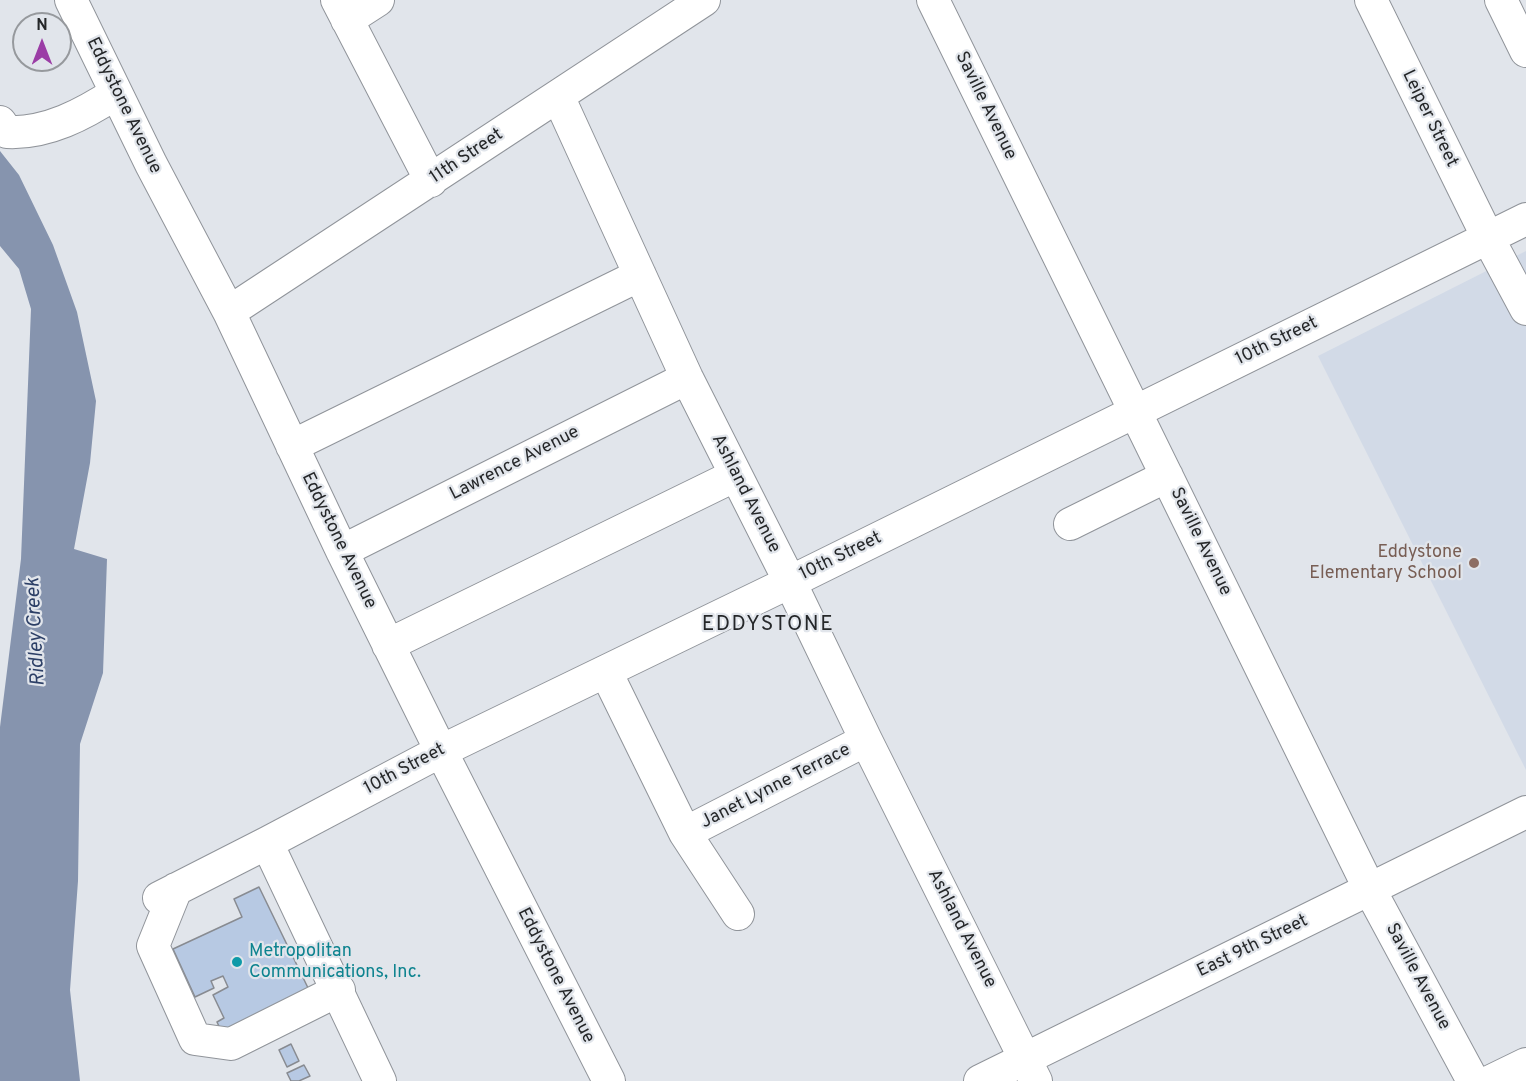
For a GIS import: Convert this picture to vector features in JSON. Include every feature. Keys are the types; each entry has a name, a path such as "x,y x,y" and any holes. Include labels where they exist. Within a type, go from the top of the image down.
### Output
{"street":[{"name":"Eddystone Avenue","path":"71,0 151,164 229,312 388,645 609,1081"},
{"path":"378,0 342,10 431,181"},
{"name":"11th Street","path":"229,312 705,0"},
{"name":"Saville Avenue","path":"933,0 1370,890 1473,1081"},
{"name":"Leiper Street","path":"1371,0 1488,238 1526,309"},
{"path":"1501,0 1526,51"},
{"path":"0,122 7,132 20,133 51,127 96,106 116,93"},
{"name":"Ashland Avenue","path":"558,96 687,378 1031,1070"},
{"name":"10th Street","path":"339,990 231,1044 195,1039 153,946 167,894 441,751 790,582 1526,219"},
{"path":"292,446 640,275"},
{"name":"Lawrence Avenue","path":"342,551 687,378"},
{"path":"388,645 736,475"},
{"path":"1070,524 1167,476"},
{"path":"606,672 685,833 738,914"},
{"name":"Janet Lynne Terrace","path":"685,833 866,740"},
{"name":"East 9th Street","path":"980,1081 1031,1070 1370,890 1526,812"},
{"path":"267,843 339,990 380,1081"},
{"path":"1491,1081 1526,1064"}],"shaded area":[{"name":"Eddystone Elementary School","path":"1526,251 1526,770 1318,356"}],"water":[{"name":"Ridley Creek","path":"0,151 19,175 53,245 77,312 96,401 90,463 74,549 107,559 103,673 80,744 78,881 70,990 80,1081 0,1081 0,727 21,559 31,309 19,269 0,246"}],"building":[{"name":"Metropolitan Communications, Inc.","path":"259,887 310,992 223,1035 217,1022 224,1018 213,995 228,987 223,976 211,981 214,988 195,997 173,949 242,917 234,899"},
{"path":"291,1044 299,1061 287,1067 279,1050"},
{"path":"304,1065 310,1076 299,1081 291,1081 287,1073"}],"place":[{"name":"Eddystone Elementary School","path":"1474,563"},
{"name":"Metropolitan Communications, Inc.","path":"237,962"}],"district":[{"name":"EDDYSTONE","path":"768,626"}]}
